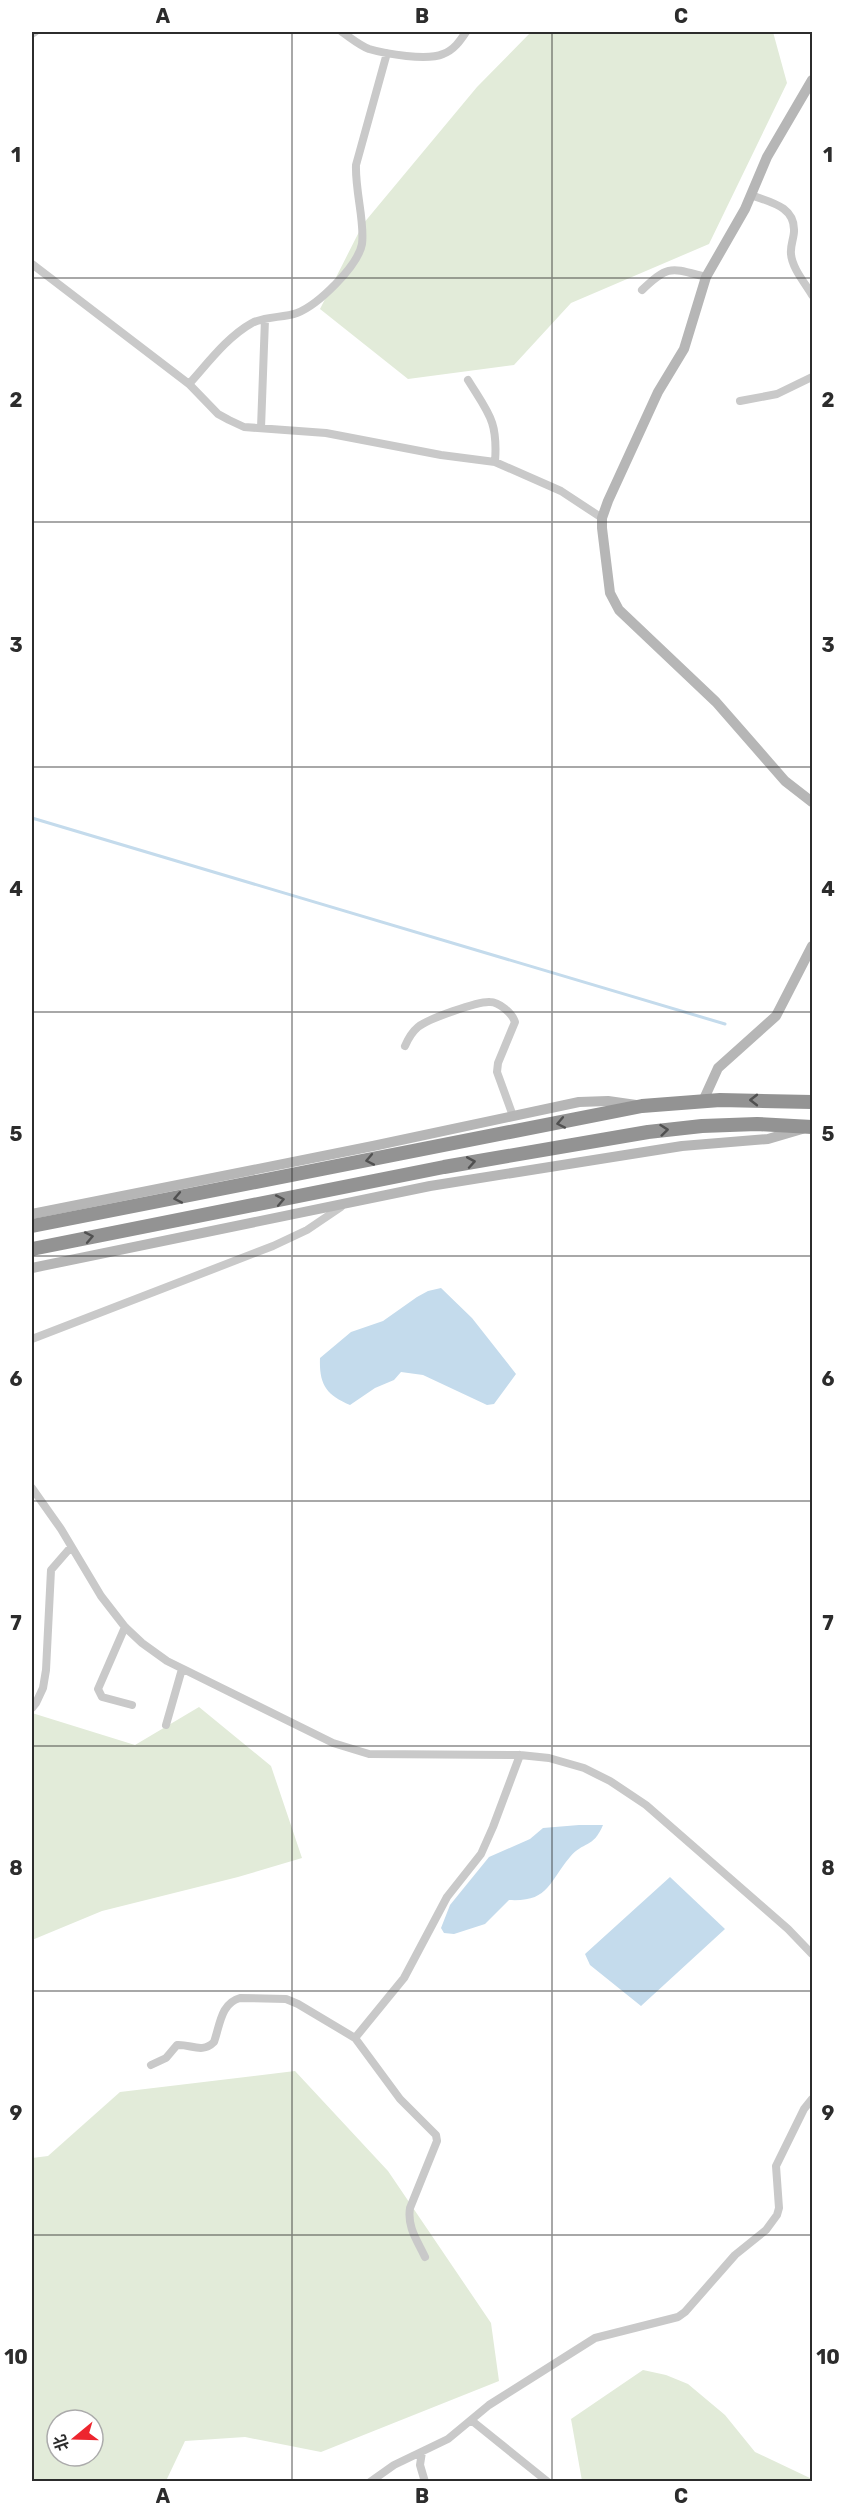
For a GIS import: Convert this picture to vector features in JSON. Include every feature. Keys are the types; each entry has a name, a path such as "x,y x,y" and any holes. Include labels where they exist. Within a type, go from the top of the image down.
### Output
{"highway":[{"path":"32,1226 642,1106 704,1101 813,1102"},
{"path":"32,1249 444,1167 648,1132 746,1124 812,1126"}],"street":[{"path":"342,32 356,42 387,53 430,57 443,54 459,43 466,32"},
{"path":"189,384 225,344 253,323 300,311 348,272 358,256 362,243 355,180 356,165 387,53"},
{"path":"813,80 767,157 751,195 706,277 684,349 658,392 602,518 610,593 618,610 716,702 785,781 813,802"},
{"path":"751,195 782,207 792,218 794,229 790,252 813,296"},
{"path":"32,264 189,384 223,417 244,427 326,433 441,455 495,462 561,491 602,518"},
{"path":"642,290 658,275 668,270 675,269 706,277"},
{"path":"261,428 265,319"},
{"path":"740,401 777,394 813,377"},
{"path":"468,380 495,425 497,441 495,462"},
{"path":"704,1101 718,1068 732,1053 766,1027 776,1016 813,946"},
{"path":"405,1046 413,1032 428,1021 483,1002 494,1002 510,1014 515,1022 497,1072 513,1116"},
{"path":"32,1214 593,1100 642,1106"},
{"path":"32,1268 430,1186 693,1145 768,1139 812,1126"},
{"path":"32,1339 273,1246 307,1230 344,1204"},
{"path":"32,1488 72,1547 101,1596 125,1627 142,1643 182,1669 353,1751 369,1754 520,1755 549,1758 584,1768 619,1787 664,1821 788,1929 813,1954"},
{"path":"32,1708 43,1688 46,1670 51,1570 72,1547"},
{"path":"125,1627 98,1689 102,1697 132,1705"},
{"path":"166,1725 182,1669"},
{"path":"354,2038 404,1978 447,1897 481,1854 494,1827 520,1755"},
{"path":"151,2065 166,2058 177,2045 199,2049 210,2046 214,2042 225,2007 233,2000 240,1998 286,1999 354,2038 400,2099 436,2135 437,2141 410,2208 408,2219 410,2228 426,2257"},
{"path":"370,2481 394,2465 448,2439 497,2400 595,2338 678,2317 692,2307 735,2255 766,2230 777,2215 776,2166 804,2109 813,2100"},
{"path":"471,2420 548,2481"},
{"path":"422,2452 420,2465 425,2481"}],"green space":[{"path":"531,32 773,32 787,83 709,244 571,303 514,365 408,379 320,309 363,224 477,87"},
{"path":"199,1707 271,1766 302,1858 238,1877 102,1911 32,1940 32,1713 135,1745"},
{"path":"295,2071 388,2171 491,2323 499,2381 321,2452 245,2437 185,2441 166,2481 32,2481 32,2158 48,2156 120,2092"},
{"path":"643,2370 666,2375 688,2384 725,2415 755,2452 812,2481 582,2481 571,2419"}],"water":[{"path":"441,1288 472,1318 516,1374 494,1404 487,1405 423,1375 401,1372 394,1380 375,1388 350,1405 330,1393 321,1375 320,1358 351,1332 383,1321 417,1297"},
{"path":"603,1825 595,1838 575,1852 552,1883 540,1894 522,1900 509,1900 485,1924 454,1934 444,1933 441,1928 450,1905 489,1857 530,1839 543,1828"},
{"path":"670,1877 725,1929 641,2006 590,1965 585,1954"}],"waterway":[{"path":"32,818 725,1024"}]}
